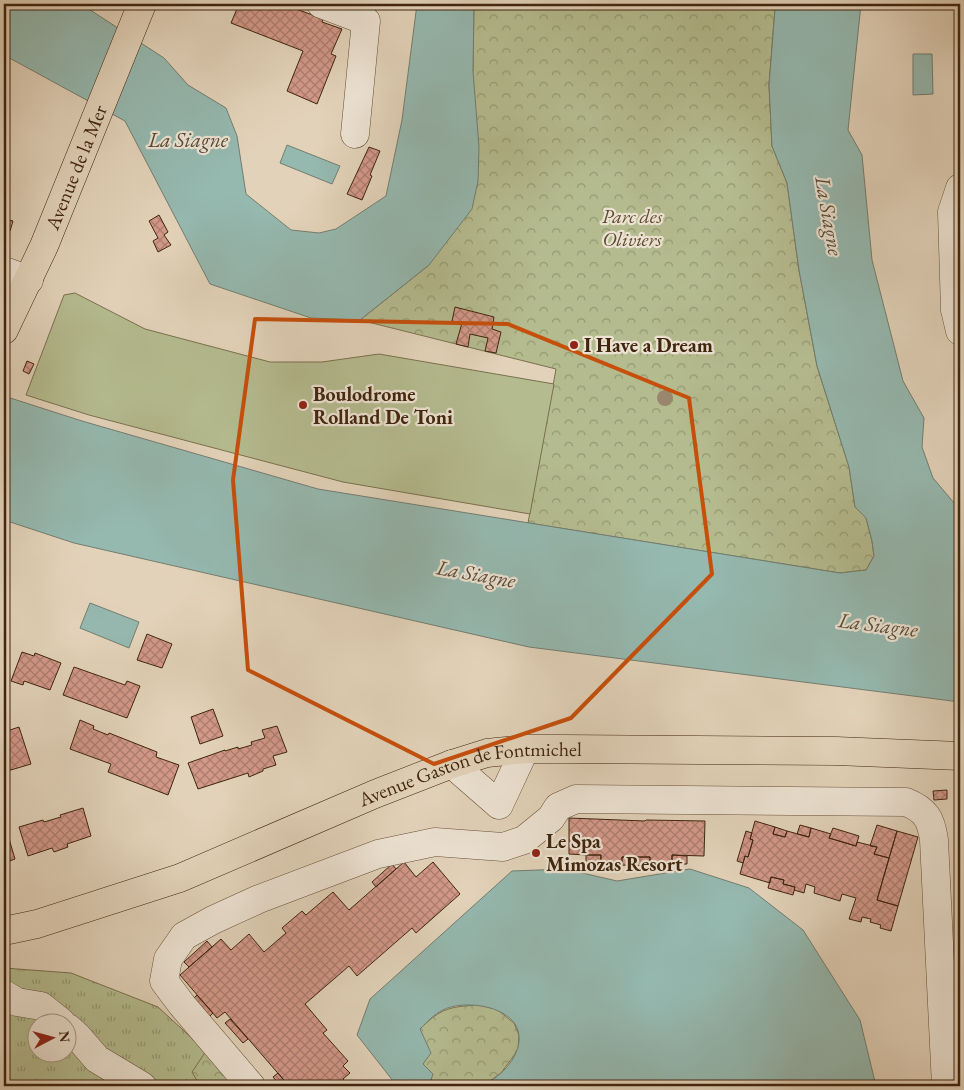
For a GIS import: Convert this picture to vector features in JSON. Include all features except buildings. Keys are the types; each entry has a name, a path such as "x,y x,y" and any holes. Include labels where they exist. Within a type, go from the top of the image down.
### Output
{"main road":[{"name":"Avenue de la Mer","path":"4,330 29,280 92,131 141,7"},
{"name":"Avenue Gaston de Fontmichel","path":"4,931 37,924 180,878 375,794 452,764 487,753 525,749 836,751 960,756"}],"lane":[{"path":"321,4 366,21 355,134"},
{"path":"960,188 952,212 955,310 960,331"},
{"path":"4,271 29,280"},
{"path":"503,847 499,806 525,749"},
{"path":"452,764 499,806"},
{"path":"251,1086 164,981 168,959 184,936 258,899 378,854 435,842 503,847 524,840 550,818 558,807 576,799 906,802 919,808 928,818 934,840 946,1086"},
{"path":"4,994 17,1002 41,1006 48,1012"},
{"path":"78,1037 97,1059 142,1086"}],"highlighted area":[{"path":"255,319 508,324 689,398 712,574 571,718 434,764 248,670 233,480"}],"green space":[{"name":"Parc des Oliviers","path":"474,4 772,4 775,8 769,85 772,146 787,183 799,270 817,366 849,467 855,507 866,518 872,541 874,556 866,570 840,573 528,523 556,369 360,320 429,265 473,71"},
{"name":"Boulodrome Rolland De Toni","path":"75,293 145,329 270,362 322,362 379,354 554,384 530,514 343,482 89,415 26,395 64,295"},
{"path":"4,968 71,973 158,1007 244,1086 4,1086"},
{"path":"476,1005 495,1008 514,1023 519,1035 518,1050 501,1073 490,1081 475,1086 442,1086 431,1080 432,1074 423,1064 420,1029 433,1017 445,1010"},
{"path":"206,1051 244,1086 200,1086 192,1072"}],"water":[{"name":"La Siagne","path":"4,4 81,4 164,58 188,85 226,108 237,136 246,194 291,230 319,233 336,229 386,196 402,120 417,4 474,4 473,71 479,147 478,181 472,209 429,265 360,320 311,318 210,284 125,121 4,55"},
{"path":"772,4 861,4 848,130 862,155 872,260 903,381 924,418 922,447 933,478 960,510 960,702 529,647 74,543 4,520 4,396 82,421 318,489 840,573 866,570 874,556 872,541 866,518 855,507 849,467 817,366 799,270 787,183 772,146 769,85 775,9"},
{"path":"913,54 932,54 933,94 913,95"},
{"path":"287,145 340,166 332,184 280,163"},
{"path":"90,603 139,622 129,648 80,628"},
{"path":"565,869 617,881 690,869 749,888 803,930 860,1020 876,1086 475,1086 490,1081 503,1071 514,1057 518,1049 519,1040 515,1024 503,1013 486,1007 467,1005 442,1010 420,1029 431,1053 423,1064 433,1074 431,1080 442,1086 397,1086 357,1035 370,999 512,871"}],"place":[{"name":"I Have a Dream","path":"574,345"},
{"name":"Boulodrome Rolland De Toni","path":"303,405"},
{"name":"Le Spa Mimozas Resort","path":"536,853"}]}
